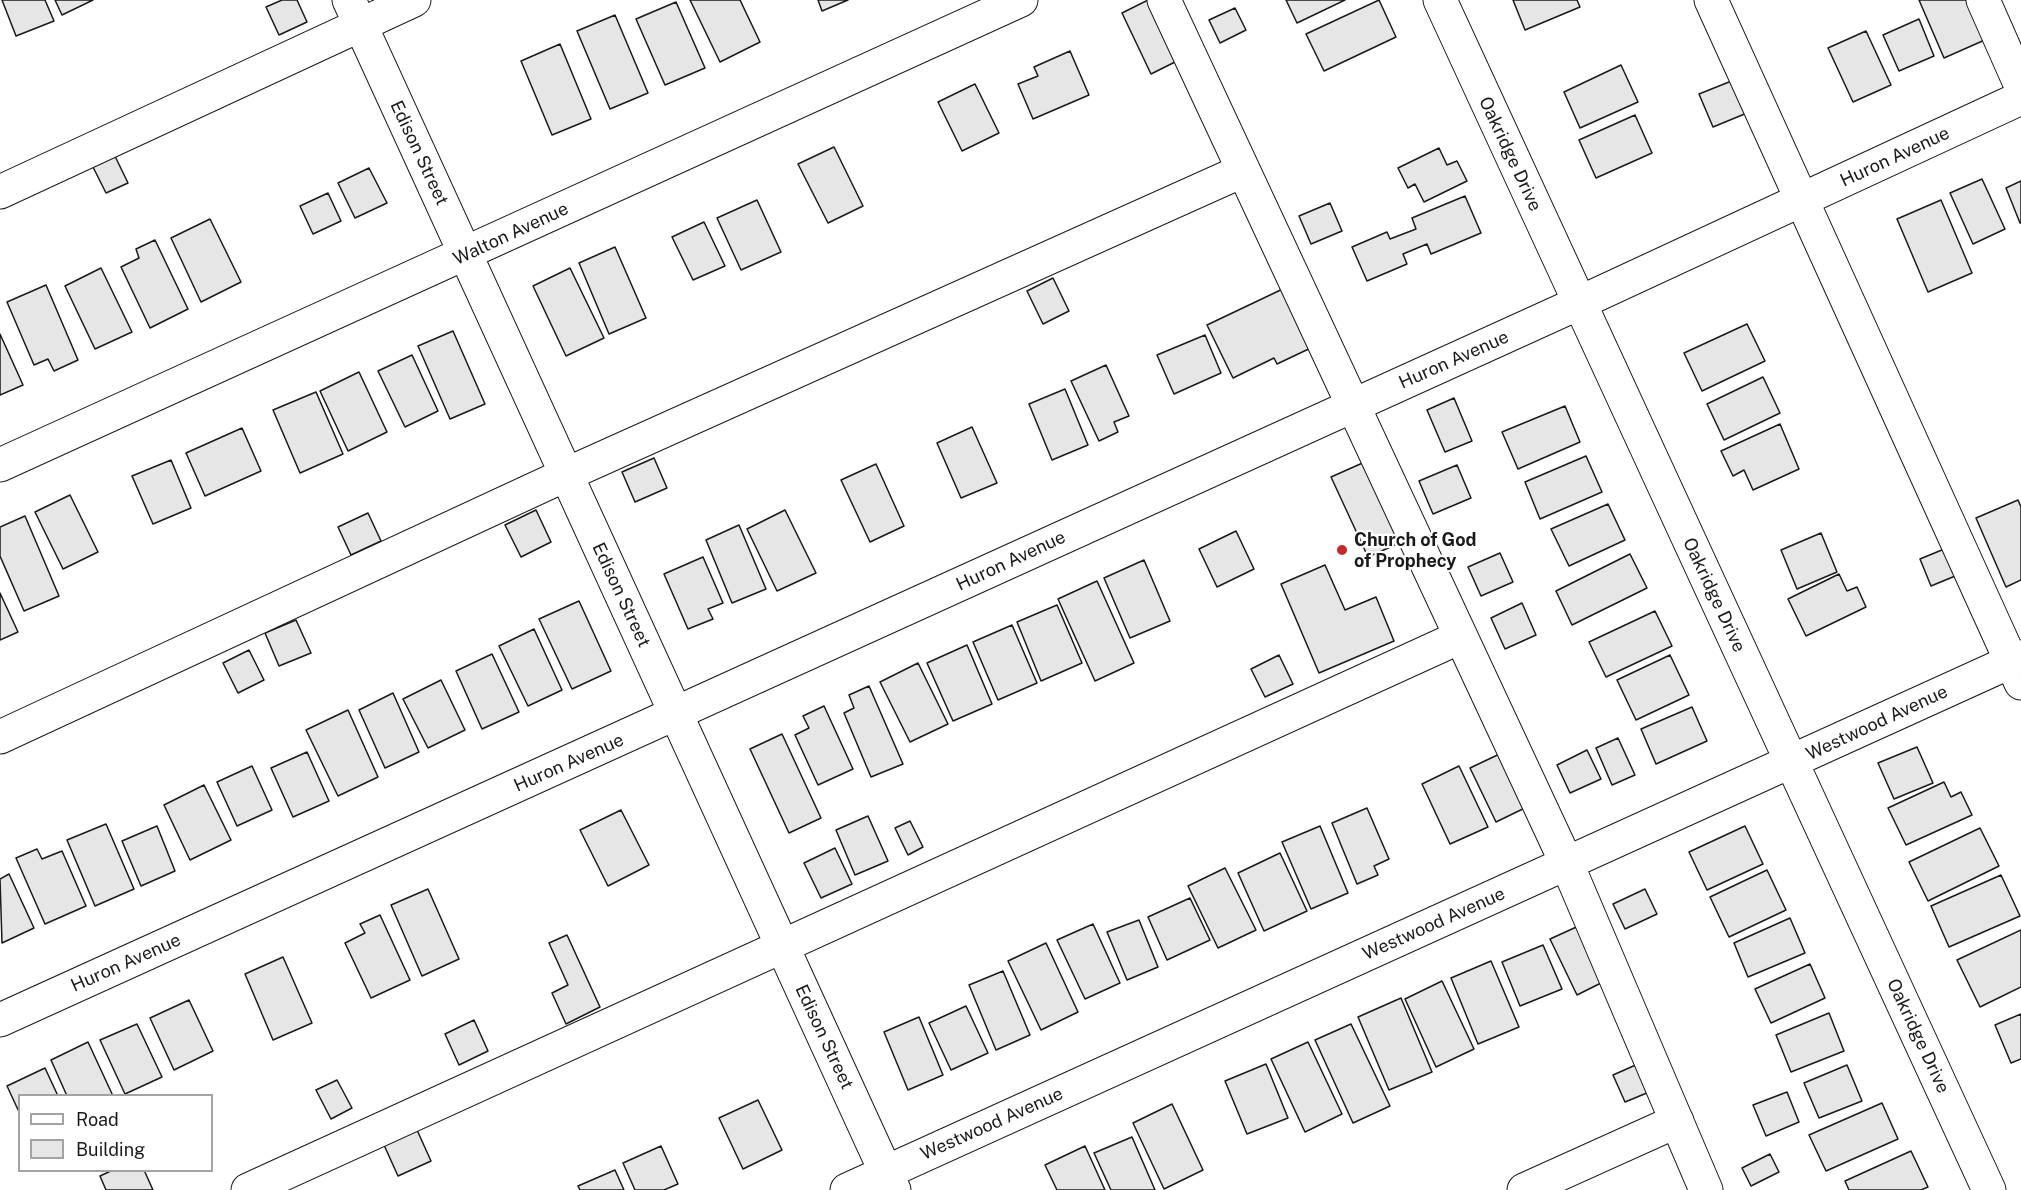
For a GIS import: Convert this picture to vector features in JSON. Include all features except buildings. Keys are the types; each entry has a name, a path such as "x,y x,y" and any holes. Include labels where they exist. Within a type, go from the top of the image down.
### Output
{"street":[{"path":"0,192 355,12 414,0"},
{"name":"Walton Avenue","path":"0,465 466,255 1021,0"},
{"path":"1164,0 1351,406 1567,864 1706,1190"},
{"name":"Oakridge Drive","path":"1440,0 1989,1190"},
{"path":"1711,0 2018,667"},
{"path":"1983,0 2021,86"},
{"name":"Edison Street","path":"355,12 890,1181"},
{"name":"Huron Avenue","path":"0,1020 1579,303 2021,98"},
{"path":"0,737 565,475 1242,171"},
{"path":"248,1190 1460,637"},
{"name":"Westwood Avenue","path":"847,1190 890,1181 1567,864 1792,762 2018,667"},
{"path":"1524,1190 1677,1121"}],"place":[{"name":"Church of God of Prophecy","path":"1342,550"}]}
